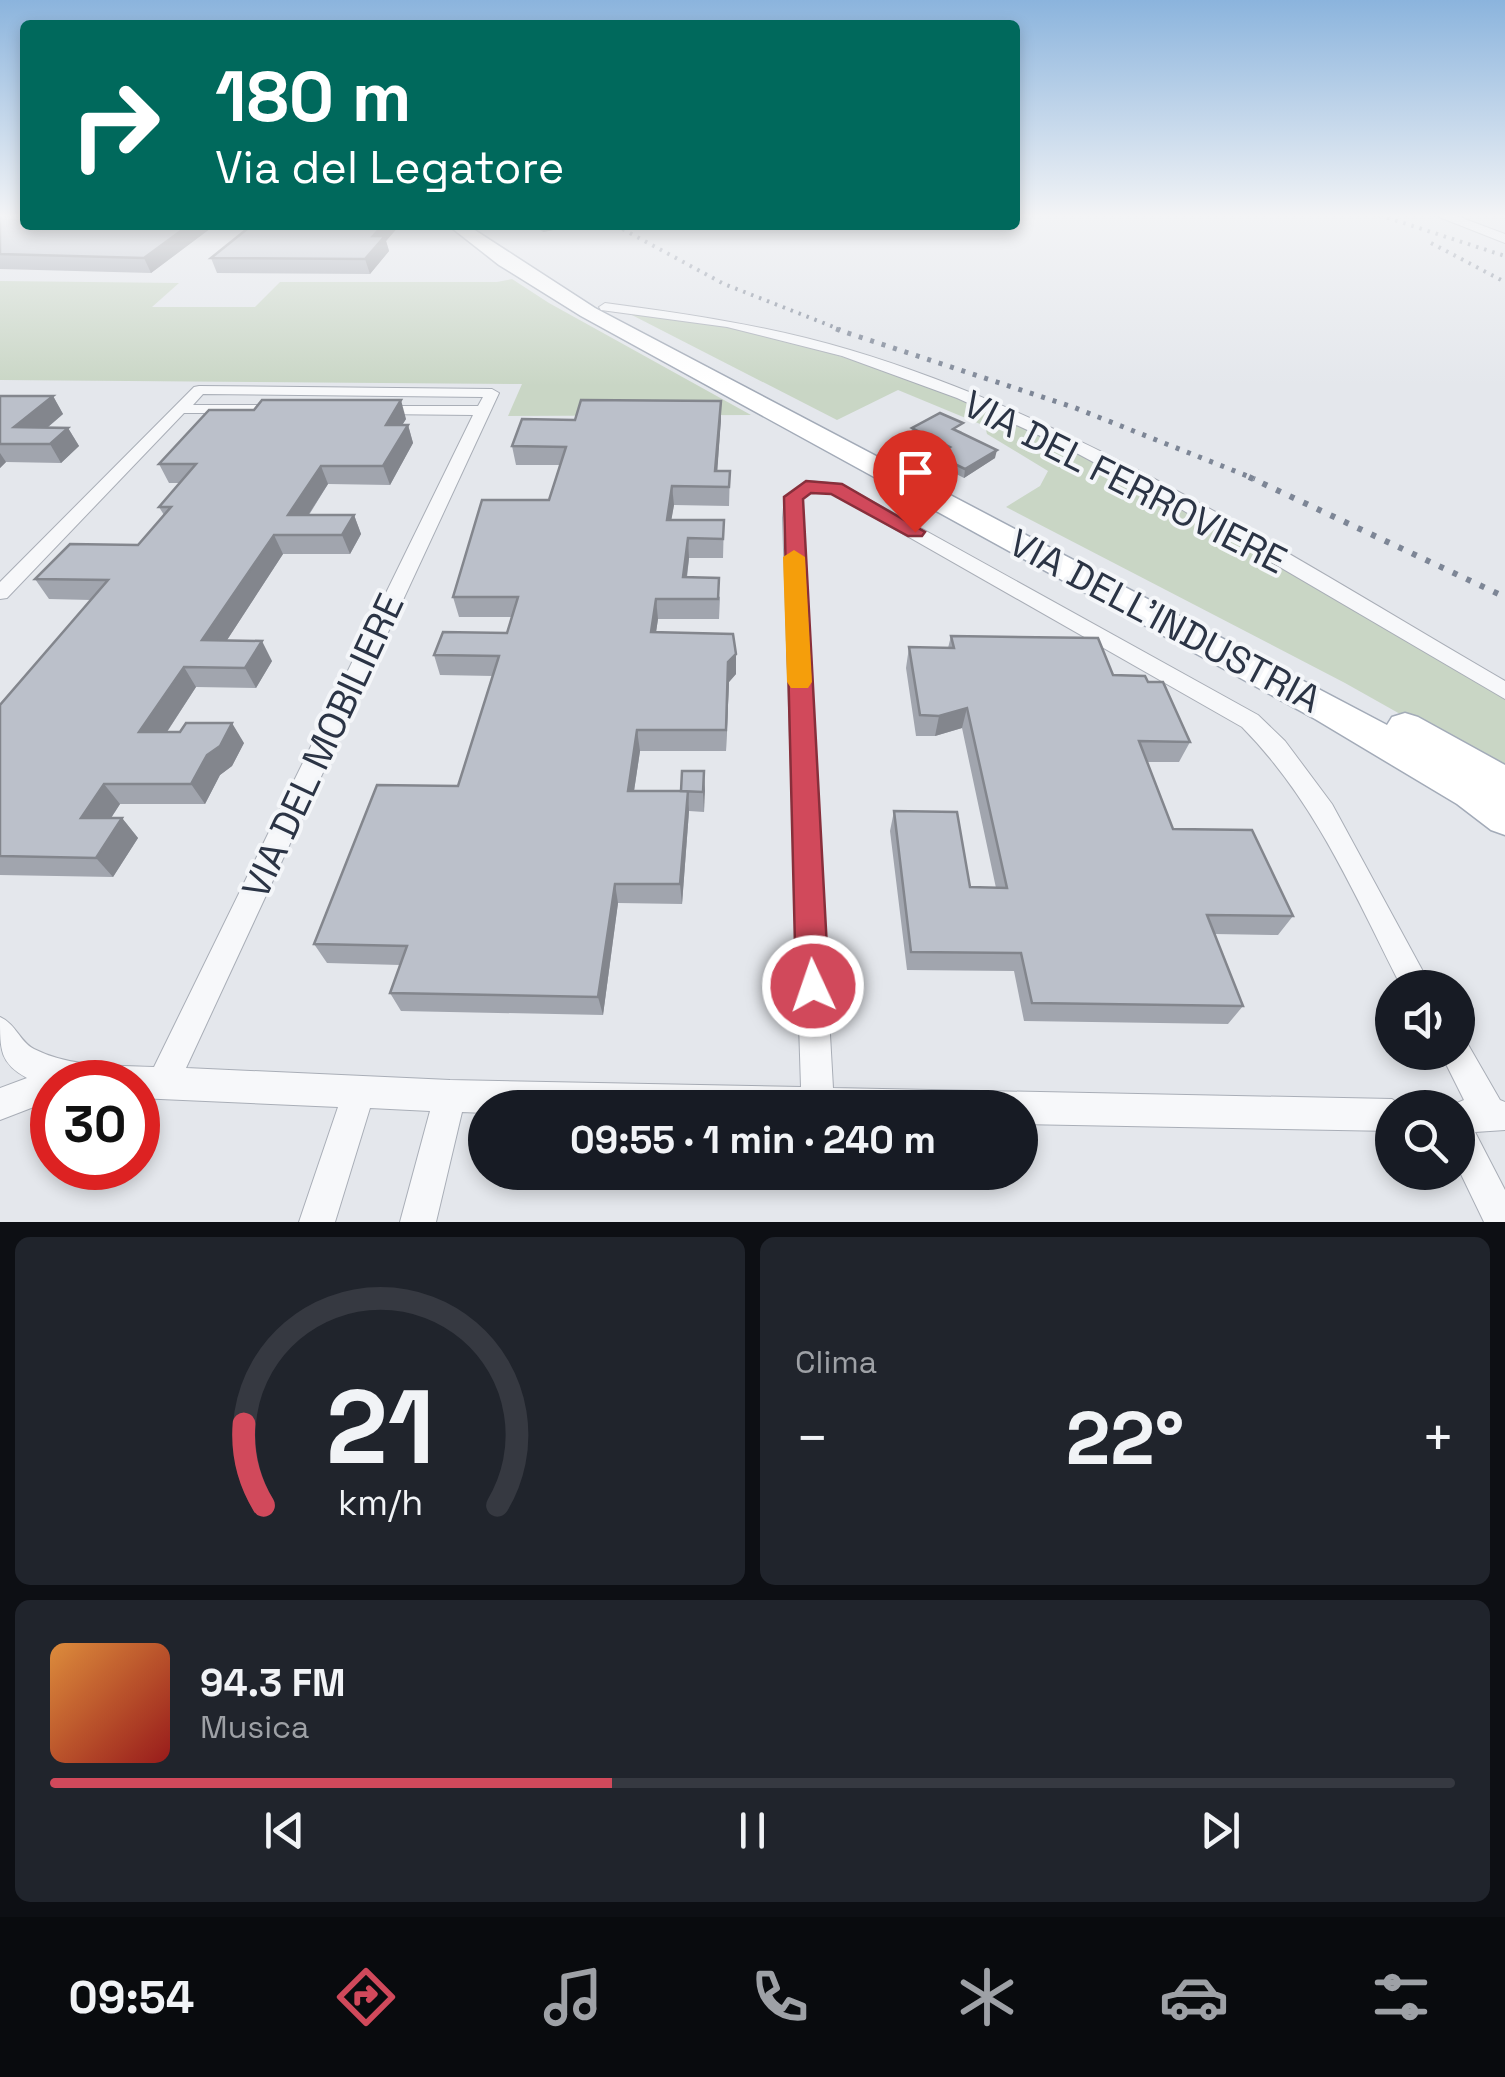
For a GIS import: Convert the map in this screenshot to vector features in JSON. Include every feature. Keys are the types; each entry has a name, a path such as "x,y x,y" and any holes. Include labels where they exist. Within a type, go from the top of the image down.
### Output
{"main road":[{"name":"VIA DELL'INDUSTRIA","path":"521,272 588,312 1282,684 1414,758 1505,818"},
{"name":"VIA DELL'INDUSTRIA","path":"544,272 605,308 1242,638 1505,784"}],"street":[{"name":"VIA DEL FERROVIERE","path":"605,308 666,310 747,324 830,347 940,387 1133,478 1505,691"},
{"path":"0,593 199,390 492,392 483,411 181,409"},
{"name":"VIA DEL MOBILIERE","path":"164,1082 483,411"},
{"path":"817,1090 792,518 794,497 806,486 835,488 1250,721 1282,749 1316,798 1408,970"},
{"path":"0,1032 18,1058 30,1065"},
{"path":"1467,1070 1498,1116"},
{"path":"160,1082 468,1096"},
{"path":"317,1222 359,1091"},
{"path":"0,1104 30,1093"},
{"path":"418,1222 450,1096"},
{"path":"1038,1107 1375,1115"},
{"path":"1475,1167 1503,1222"}],"green space":[{"path":"512,279 751,415 508,416 522,384 0,380 0,281 179,283 152,307 255,307 280,282"},
{"path":"628,313 747,332 863,364 975,406 1085,458 1192,515 1505,699 1505,773 1345,683 1006,507 1040,486 1048,471 987,434 985,426 898,390 837,420"}],"building":[{"path":"0,396 53,396 14,427 68,428 50,444 0,444"},
{"path":"262,400 401,400 386,425 408,425 383,466 321,466 288,515 354,515 342,535 274,535 202,640 262,641 245,668 184,667 139,732 180,732 186,723 232,723 191,784 104,784 81,818 122,818 96,858 0,856 0,705 108,580 35,579 70,544 138,545 171,507 159,507 196,464 159,464 209,410 254,410"},
{"path":"581,400 721,401 715,471 730,471 729,487 672,486 667,520 724,520 723,539 688,538 683,577 719,578 718,599 656,599 651,632 733,634 736,654 728,662 726,730 637,730 628,791 688,791 680,884 615,884 598,997 390,993 407,946 314,944 377,785 458,786 499,656 434,655 443,632 507,633 518,597 453,597 482,500 549,500 566,447 512,446 522,419 575,420"},
{"path":"940,413 963,423 953,429 997,450 965,469 936,455 950,447 912,428"},
{"path":"951,636 1098,638 1113,675 1145,676 1148,682 1163,682 1190,742 1139,741 1173,829 1252,830 1293,916 1207,915 1243,1006 1032,1003 1021,953 911,952 894,811 957,812 970,887 1007,888 967,708 939,716 920,715 909,647 954,648"},
{"path":"682,771 704,771 703,792 681,791"}],"railway":[{"path":"702,272 844,331"},
{"path":"1486,272 1505,282"},
{"path":"836,329 1073,407 1255,479"},
{"path":"1249,477 1505,597"}],"slow traffic":[{"path":"794,557 799,682"}],"route":[{"path":"813,986 794,497 806,486 835,488 915,532"}]}
